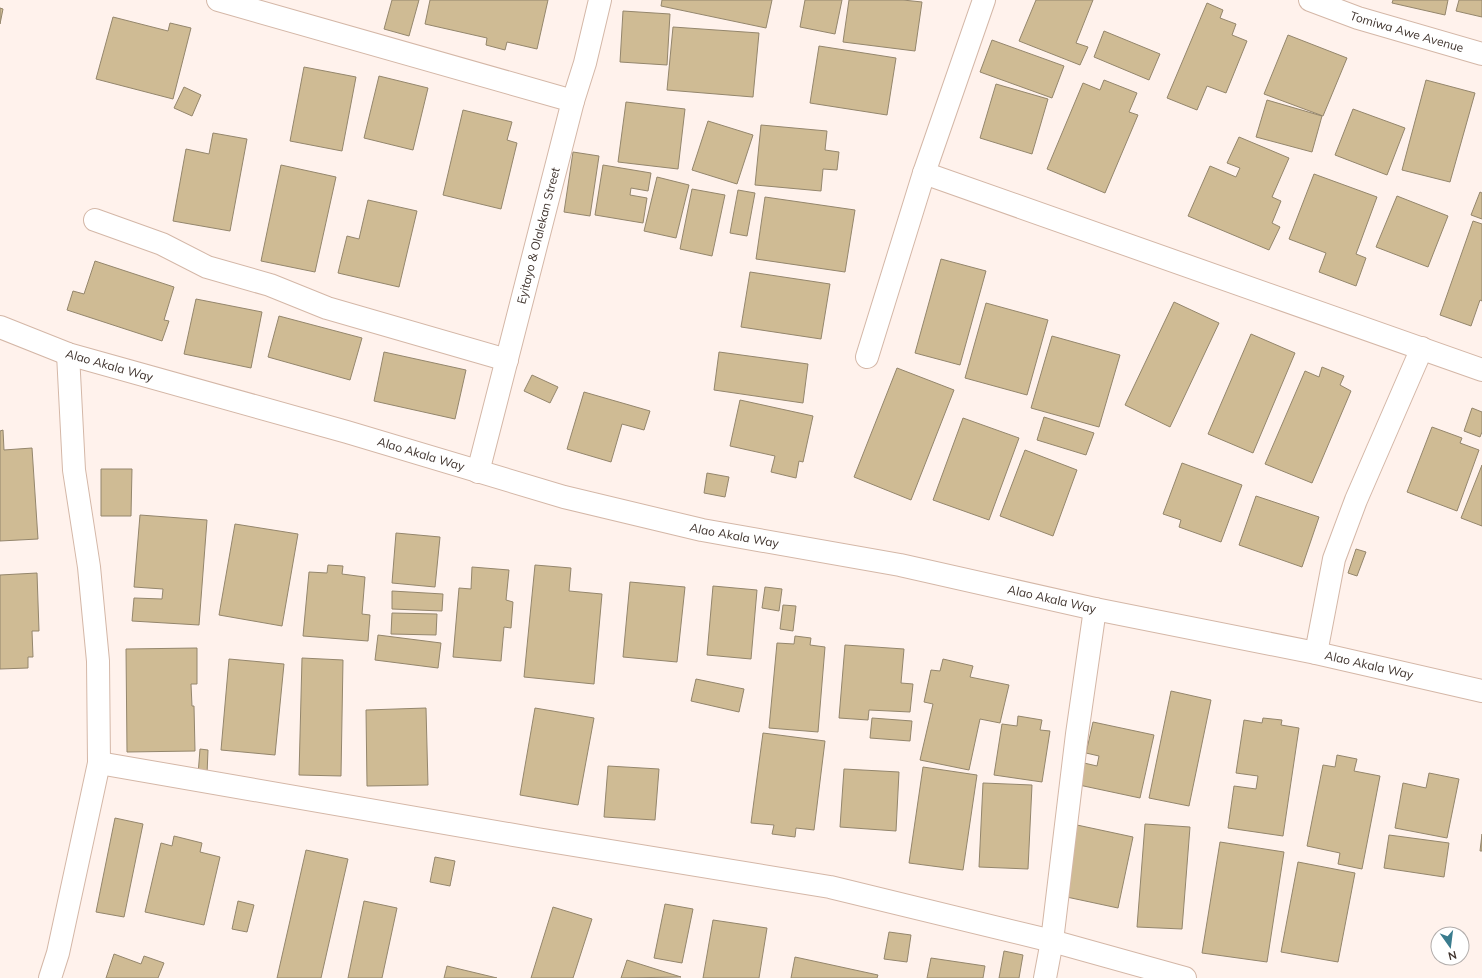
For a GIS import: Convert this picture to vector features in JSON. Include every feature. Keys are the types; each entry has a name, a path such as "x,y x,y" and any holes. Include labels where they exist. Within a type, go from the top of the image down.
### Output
{"street":[{"path":"218,0 244,3 573,101"},
{"name":"Eyitayo & Olalekan Street","path":"478,472 600,0"},
{"path":"868,357 924,173 984,0"},
{"name":"Tomiwa Awe Avenue","path":"1310,0 1358,18 1482,54"},
{"path":"924,173 1482,370"},
{"path":"95,220 162,244 207,267 270,285 327,308 507,360"},
{"name":"Alao Akala Way","path":"0,327 68,354 347,432 564,497 702,530 900,565 1095,609 1316,653 1482,691"},
{"path":"1316,653 1334,558 1356,500 1422,348"},
{"path":"50,978 58,953 99,763 98,661 89,567 74,470 68,354"},
{"path":"1044,978 1052,941 1077,734 1095,609"},
{"path":"99,763 537,839 830,887 1052,941 1185,978"}],"building":[{"path":"392,0 419,0 409,36 384,29"},
{"path":"430,0 548,0 537,49 507,42 505,50 486,45 487,38 425,24"},
{"path":"662,0 772,0 766,28 661,6"},
{"path":"805,0 842,0 835,34 800,27"},
{"path":"849,0 903,0 922,2 915,51 843,42"},
{"path":"1036,0 1093,0 1076,43 1088,47 1080,65 1019,41"},
{"path":"1393,0 1448,0 1445,15 1392,3"},
{"path":"1459,0 1482,0 1482,17 1456,11"},
{"path":"1207,3 1223,10 1220,18 1236,24 1232,35 1247,41 1226,93 1207,86 1197,110 1167,98"},
{"path":"0,8 3,9 0,24"},
{"path":"623,11 670,14 667,65 620,62"},
{"path":"113,17 168,31 170,23 191,28 173,99 96,79"},
{"path":"673,27 759,33 753,97 667,90"},
{"path":"1104,31 1160,54 1149,80 1094,57"},
{"path":"1288,35 1347,58 1323,116 1264,94"},
{"path":"992,40 1064,66 1052,98 980,72"},
{"path":"819,46 896,58 887,115 810,103"},
{"path":"304,67 356,77 342,151 290,141"},
{"path":"379,76 428,88 413,150 364,138"},
{"path":"1104,80 1137,93 1129,112 1138,115 1105,193 1047,169 1083,83 1100,90"},
{"path":"1426,80 1475,93 1450,182 1402,170"},
{"path":"996,84 1048,99 1032,154 980,138"},
{"path":"184,87 201,95 192,116 174,108"},
{"path":"1267,100 1322,116 1312,152 1256,137"},
{"path":"626,102 685,109 678,169 618,162"},
{"path":"1353,109 1405,128 1387,175 1335,155"},
{"path":"463,110 512,122 507,140 517,143 501,209 443,195"},
{"path":"708,121 753,135 737,184 692,170"},
{"path":"761,125 827,131 825,150 839,152 837,170 823,169 821,191 755,185"},
{"path":"213,133 247,139 230,231 173,221 186,149 209,154"},
{"path":"1239,137 1289,158 1272,197 1281,201 1272,223 1280,227 1269,250 1188,216 1210,166 1236,177 1240,168 1227,163"},
{"path":"573,152 599,156 590,216 564,212"},
{"path":"281,165 336,177 315,272 261,261"},
{"path":"603,165 651,173 648,191 631,188 630,195 647,198 643,223 595,215"},
{"path":"1314,174 1377,197 1356,254 1366,258 1356,286 1319,272 1326,253 1289,239"},
{"path":"657,177 689,185 676,238 644,231"},
{"path":"692,189 725,195 712,256 680,249"},
{"path":"738,190 755,193 747,236 730,233"},
{"path":"1480,192 1482,193 1482,219 1471,215"},
{"path":"1397,196 1448,216 1428,267 1376,247"},
{"path":"765,197 855,210 845,272 756,259"},
{"path":"368,200 417,211 399,287 338,273 347,236 359,239"},
{"path":"1473,221 1482,224 1482,301 1480,300 1471,326 1440,315"},
{"path":"941,259 986,271 960,365 915,353"},
{"path":"95,261 174,287 164,320 169,321 162,341 67,310 73,291 84,294"},
{"path":"750,272 830,284 821,339 741,327"},
{"path":"196,299 262,312 251,368 184,354"},
{"path":"1174,302 1219,323 1170,427 1125,405"},
{"path":"986,303 1048,320 1027,395 965,378"},
{"path":"279,316 362,338 350,380 268,357"},
{"path":"1251,334 1295,353 1253,453 1208,434"},
{"path":"1052,336 1120,355 1099,427 1031,408"},
{"path":"384,352 466,370 455,419 374,401"},
{"path":"719,352 808,364 803,403 714,390"},
{"path":"1322,367 1344,376 1340,385 1351,391 1312,483 1265,464 1305,371 1319,377"},
{"path":"897,368 954,390 911,500 854,477"},
{"path":"532,375 558,387 550,403 524,391"},
{"path":"584,392 650,411 644,430 622,424 611,462 567,449"},
{"path":"740,400 813,416 803,462 799,461 796,478 771,472 775,456 730,446"},
{"path":"1472,408 1482,412 1482,432 1480,437 1464,431"},
{"path":"1044,417 1094,433 1086,455 1037,440"},
{"path":"963,418 1019,438 989,520 933,500"},
{"path":"1432,427 1462,438 1460,443 1479,450 1457,511 1407,492"},
{"path":"3,430 4,450 32,448 38,539 0,541 0,431"},
{"path":"1025,450 1077,470 1053,536 1000,516"},
{"path":"1182,463 1242,485 1221,542 1179,527 1181,520 1163,514"},
{"path":"1482,465 1482,526 1461,518"},
{"path":"101,469 132,469 131,516 101,516"},
{"path":"707,473 729,477 725,497 704,493"},
{"path":"1256,496 1319,517 1302,567 1239,545"},
{"path":"140,515 207,520 199,625 132,621 134,598 162,599 163,589 134,587"},
{"path":"235,524 298,534 282,626 219,615"},
{"path":"396,533 440,537 435,587 392,583"},
{"path":"1356,549 1366,552 1357,576 1348,573"},
{"path":"328,565 343,566 342,574 365,577 362,614 370,615 368,641 303,636 309,572 327,573"},
{"path":"535,565 571,568 569,591 602,594 594,684 524,677"},
{"path":"472,567 509,570 506,600 513,602 511,628 504,627 501,661 453,657 459,588 471,589"},
{"path":"37,573 39,631 32,631 33,657 28,657 28,668 0,669 0,575"},
{"path":"630,582 685,587 677,662 623,657"},
{"path":"713,586 757,590 751,659 707,655"},
{"path":"765,587 782,589 779,611 762,608"},
{"path":"392,591 443,594 442,611 392,609"},
{"path":"783,605 796,606 793,631 780,629"},
{"path":"392,613 437,614 436,635 391,634"},
{"path":"378,635 441,643 438,668 375,660"},
{"path":"795,636 811,638 810,645 825,647 818,732 769,728 777,643 794,644"},
{"path":"845,645 904,649 901,683 913,684 910,712 869,710 868,720 839,718"},
{"path":"197,648 197,684 191,684 192,706 194,706 195,751 127,752 126,649"},
{"path":"302,658 343,660 341,776 299,775"},
{"path":"229,659 284,664 275,755 221,750"},
{"path":"943,659 973,666 970,677 1009,685 1000,723 980,719 969,770 920,760 933,704 924,702 931,670 940,671"},
{"path":"696,679 744,689 739,712 691,701"},
{"path":"1171,691 1211,700 1189,806 1149,798"},
{"path":"426,708 428,785 367,786 366,710"},
{"path":"535,708 594,718 578,805 520,795"},
{"path":"1018,716 1042,720 1040,730 1050,731 1042,782 994,775 1002,724 1017,726"},
{"path":"872,718 912,721 910,741 870,738"},
{"path":"1263,718 1282,720 1281,725 1299,728 1283,836 1228,828 1234,786 1256,789 1258,776 1236,773 1244,720 1262,723"},
{"path":"1093,722 1154,735 1140,798 1079,785 1084,763 1097,766 1099,756 1086,753"},
{"path":"763,733 825,741 814,830 796,828 795,837 772,834 774,825 751,823"},
{"path":"200,749 208,750 207,775 198,775"},
{"path":"1337,755 1357,759 1354,771 1380,776 1362,869 1338,864 1340,853 1307,846 1323,765 1335,767"},
{"path":"608,766 659,769 655,820 604,817"},
{"path":"923,767 977,775 963,870 909,863"},
{"path":"844,769 899,772 896,831 840,827"},
{"path":"1429,773 1459,779 1447,838 1395,828 1403,783 1426,788"},
{"path":"983,783 1032,785 1028,869 979,867"},
{"path":"115,818 143,824 124,917 96,912"},
{"path":"1145,824 1190,827 1182,929 1137,927"},
{"path":"1077,825 1133,837 1118,908 1062,896"},
{"path":"1482,834 1482,851 1480,851"},
{"path":"1389,835 1449,843 1444,877 1384,868"},
{"path":"174,836 202,843 200,852 220,857 204,925 145,912 161,843 172,846"},
{"path":"1220,842 1284,852 1267,962 1202,953"},
{"path":"306,850 348,859 321,978 277,978"},
{"path":"435,857 455,861 450,886 430,882"},
{"path":"1298,862 1355,873 1338,962 1281,952"},
{"path":"238,901 254,905 247,932 232,929"},
{"path":"364,901 397,908 382,978 348,978"},
{"path":"665,904 693,909 682,963 654,958"},
{"path":"553,907 592,919 573,978 531,978"},
{"path":"713,920 767,928 759,978 703,978"},
{"path":"889,932 911,935 907,962 884,959"},
{"path":"1004,951 1023,955 1019,978 999,978"},
{"path":"114,954 141,964 144,956 164,963 158,978 106,978"},
{"path":"795,957 878,975 877,978 791,978"},
{"path":"931,958 985,966 983,978 927,978"},
{"path":"627,960 681,977 621,978"},
{"path":"447,966 497,978 444,978"}]}
